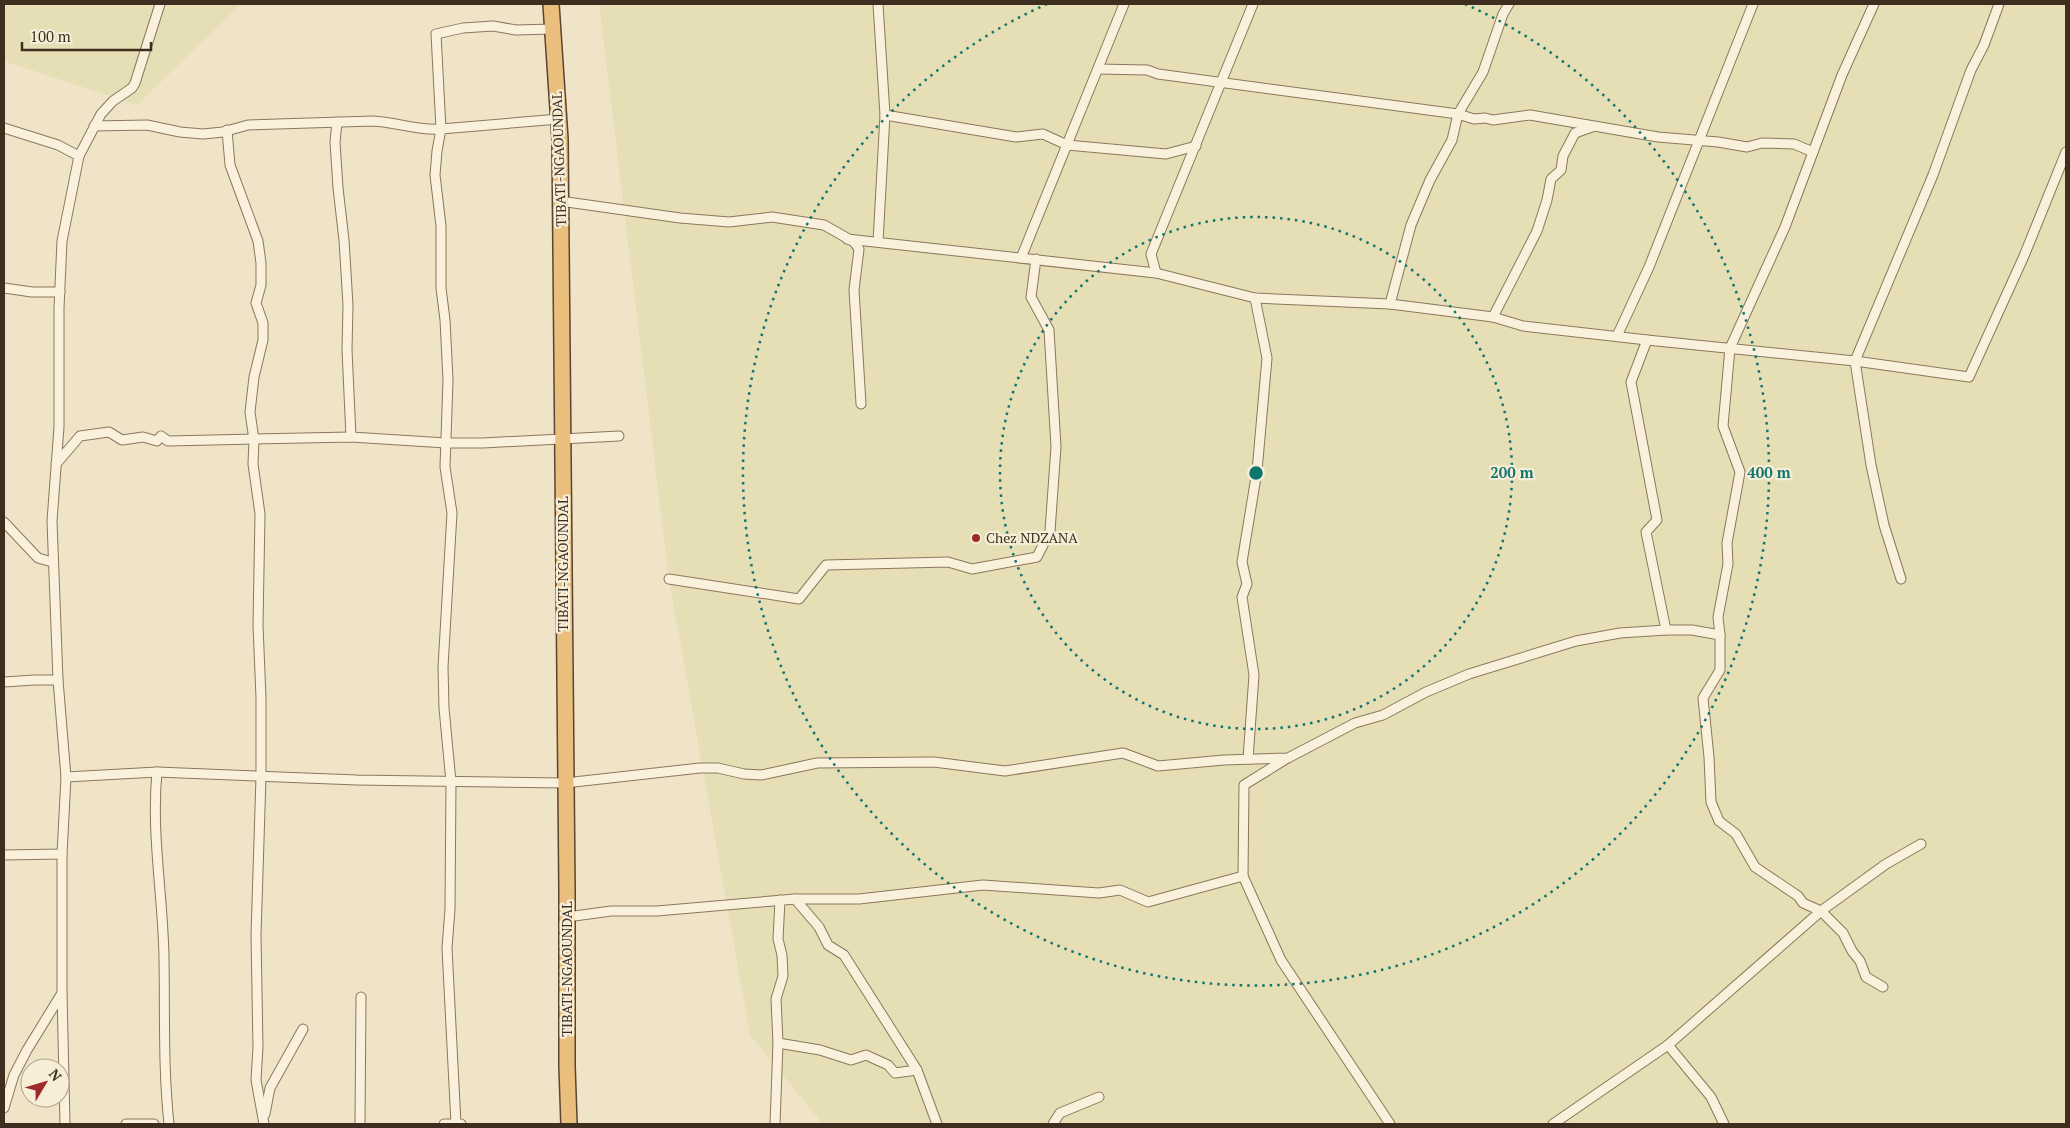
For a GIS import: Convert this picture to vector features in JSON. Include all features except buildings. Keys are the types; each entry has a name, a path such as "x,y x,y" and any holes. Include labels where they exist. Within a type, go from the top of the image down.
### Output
{"highway":[{"name":"TIBATI-NGAOUNDAL","path":"551,4 559,119 569,1124"}],"street":[{"path":"65,1124 62,993 62,854 66,777 58,680 52,562 52,521 59,426 62,241 78,156 94,126 108,106 132,88 135,83 160,4"},
{"path":"878,4 884,115 878,242"},
{"path":"1021,258 1124,4"},
{"path":"1156,273 1151,254 1253,4"},
{"path":"1390,304 1411,225 1430,180 1452,140 1458,114 1483,72 1503,14 1509,4"},
{"path":"1618,336 1649,267 1752,4"},
{"path":"1874,4 1842,75 1785,227 1730,348 1723,426 1740,472 1727,543 1728,564 1718,617 1720,670 1703,698 1709,757 1710,802 1719,821 1736,834 1755,866 1798,896 1803,903 1821,911 1843,933 1852,951 1860,961 1866,977 1883,987"},
{"path":"1901,579 1884,525 1855,360 1933,175 1971,70 1984,45 1999,4"},
{"path":"456,1124 447,956 450,909 450,782 444,708 444,631 452,519 451,497 446,475 448,380 445,320 441,288 441,226 435,175 441,129 436,34 463,28 493,26 516,30 553,29"},
{"path":"1098,69 1147,70 1158,74 1221,83 1458,114 1474,119 1485,118 1493,120 1530,115 1658,136 1747,148 1762,144 1794,144 1813,152"},
{"path":"884,115 1016,137 1043,134 1067,145 1166,154 1196,146"},
{"path":"94,126 147,125 180,132 203,134 248,125 386,121 421,129 441,129 559,119"},
{"path":"337,122 335,142 348,305 346,345 350,437"},
{"path":"1493,318 1537,232 1548,200 1551,180 1561,170 1563,156 1575,133 1593,126"},
{"path":"4,128 58,145 78,156"},
{"path":"227,130 230,165 258,241 261,263 261,285 256,302 263,323 263,340 254,377 250,412 254,440 253,464 260,514 257,588 261,698 261,777 256,935 258,1047 256,1080 264,1120"},
{"path":"847,239 1156,273 1255,298 1390,304 1493,318 1522,326 1855,360 1969,377 2024,256 2066,152"},
{"path":"560,201 699,220 729,222 772,217 824,225 854,242 859,249 854,290 861,404"},
{"path":"669,579 799,599 826,565 948,562 972,569 1038,557 1050,531 1056,447 1049,330 1031,297 1036,260"},
{"path":"4,288 32,292 60,292"},
{"path":"1248,759 1254,675 1242,597 1247,584 1242,562 1257,471 1267,358 1255,298"},
{"path":"1647,340 1631,382 1657,520 1646,532 1666,630"},
{"path":"56,464 80,436 109,432 122,440 143,437 157,441 161,436 168,441 350,437 446,443 619,436"},
{"path":"4,522 38,558 52,562"},
{"path":"1390,1124 1281,960 1244,876 1244,785 1288,758 1355,723 1383,715 1426,692 1469,674 1576,641 1620,633 1692,630 1720,635"},
{"path":"4,682 58,680"},
{"path":"66,777 157,772 261,777 566,783 700,768 718,768 744,774 761,775 817,763 934,762 1005,771 1123,752 1158,766 1288,758"},
{"path":"157,772 154,811 155,852 160,889 164,958 165,1056 170,1124"},
{"path":"1553,1124 1668,1045 1821,911 1886,864 1921,844"},
{"path":"4,854 62,854"},
{"path":"567,917 612,911 657,911 795,899 859,899 983,885 1099,893 1120,890 1148,902 1244,876"},
{"path":"795,899 818,927 828,945 844,955 917,1070 937,1124"},
{"path":"775,1124 778,1042 776,1000 783,976 782,956 778,939 780,900"},
{"path":"4,1108 14,1075 62,993"},
{"path":"360,1124 361,998"},
{"path":"264,1120 270,1088 303,1029"},
{"path":"778,1042 820,1050 852,1060 866,1055 888,1065 895,1073 917,1070"},
{"path":"1668,1045 1711,1098 1724,1124"},
{"path":"1053,1124 1060,1113 1099,1097"},
{"path":"126,1124 154,1124"},
{"path":"444,1124 461,1124"}],"shaded area":[{"path":"4,4 241,4 137,105 4,61"},
{"path":"599,4 2066,4 2066,1124 823,1124 750,1035 669,579"}],"place":[{"name":"Chez NDZANA","path":"976,538"}]}
